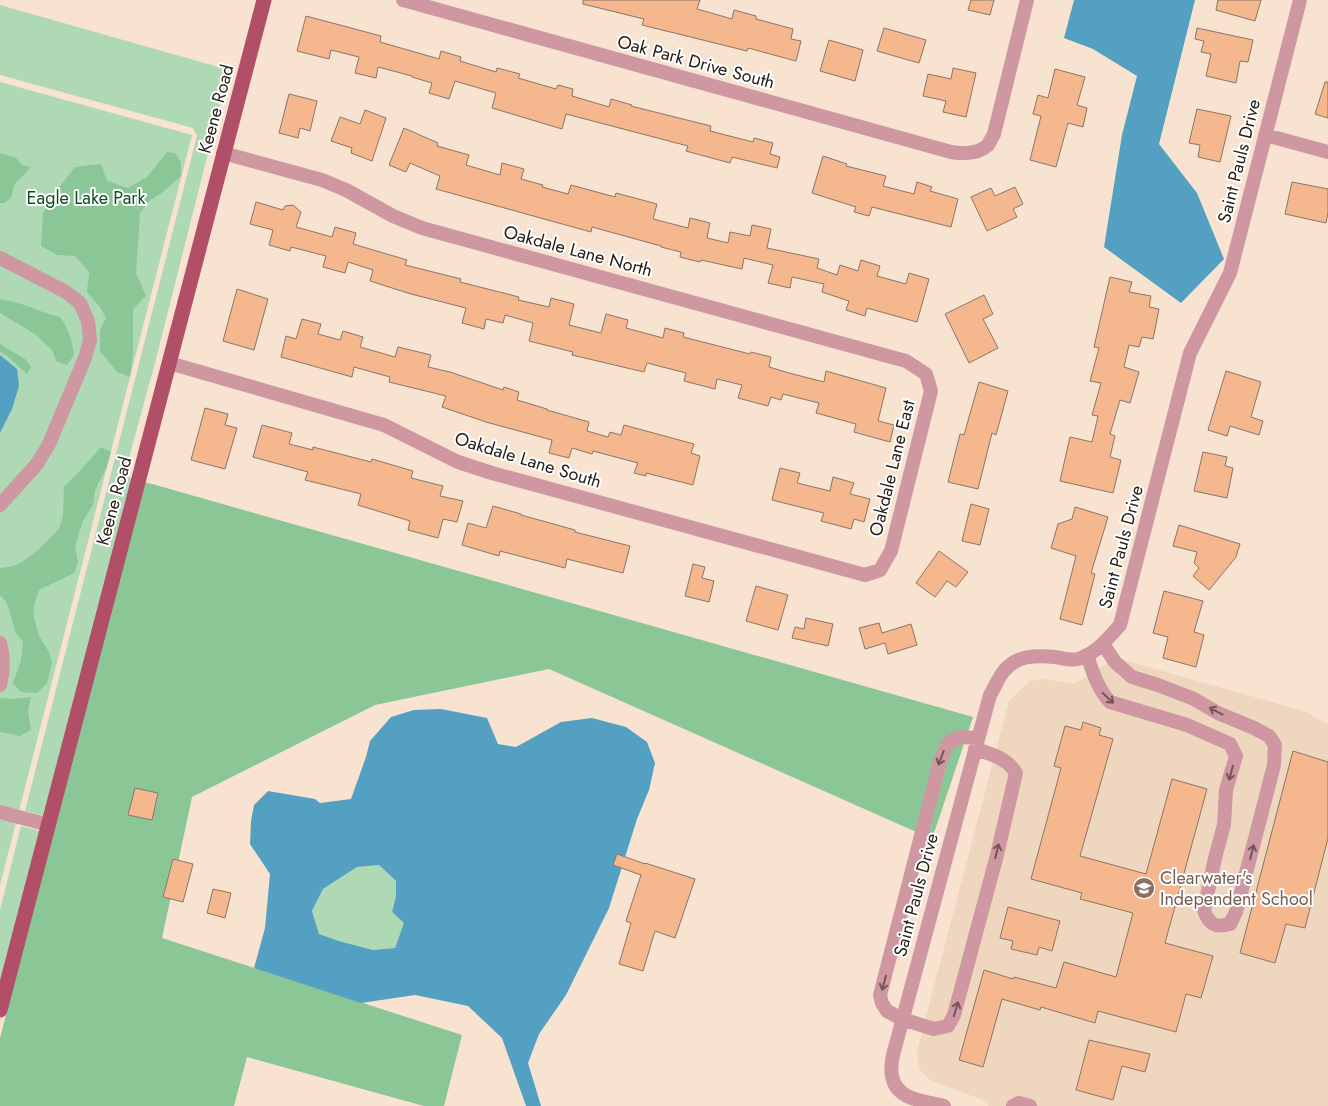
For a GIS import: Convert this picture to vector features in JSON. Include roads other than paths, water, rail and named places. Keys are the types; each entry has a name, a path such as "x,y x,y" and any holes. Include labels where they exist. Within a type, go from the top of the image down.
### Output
{"main road":[{"name":"Keene Road","path":"0,1010 264,0"}],"street":[{"name":"Oak Park Drive South","path":"403,0 951,152 966,154 980,150 988,145 994,134 1027,0"},
{"name":"Saint Pauls Drive","path":"944,1106 906,1097 896,1088 891,1075 893,1055 990,695 1004,671 1018,660 1033,656 1072,660 1087,655 1103,644 1120,625 1190,353 1230,273 1300,0"},
{"path":"1265,136 1328,152"},
{"name":"Oakdale Lane North","path":"223,153 322,180 346,190 393,216 422,228 906,361 926,374"},
{"path":"0,258 66,292 80,303 88,321 90,340 85,358 49,444 37,464 0,505"},
{"name":"Oakdale Lane South","path":"169,364 384,425 458,462 492,473 865,575 880,570"},
{"name":"Oakdale Lane East","path":"880,570 890,551 931,391 926,374"},
{"path":"0,643 3,660 0,684"},
{"path":"1087,655 1094,678 1110,702 1187,725 1230,744 1236,756 1226,790 1224,825 1204,910 1206,917 1212,924 1220,926 1230,924 1236,912 1274,765 1275,745 1269,736 1218,713 1194,699 1158,685 1132,678 1115,662 1103,644"},
{"path":"1230,744 1244,724"},
{"path":"960,738 977,743 1012,765 1016,773 954,1015 948,1026 934,1028 902,1019 888,1011 880,995 940,762 948,742 960,738"},
{"path":"0,812 49,825"},
{"path":"1013,1106 1019,1103 1030,1106"}],"water":[{"path":"1074,0 1195,0 1159,144 1197,193 1224,259 1181,303 1104,247 1122,135 1137,76 1093,49 1064,38"},
{"path":"0,355 17,369 19,386 12,409 0,433"},
{"path":"441,709 487,718 498,744 516,747 561,722 592,718 626,727 647,742 655,763 649,790 637,819 609,908 566,995 539,1034 528,1063 541,1106 526,1106 502,1038 468,1006 415,995 361,1003 254,968 265,928 270,874 250,844 254,805 268,791 315,799 320,803 351,799 370,741 391,717 414,710","holes":["379,865 396,881 396,896 392,912 404,923 395,948 373,950 319,934 312,911 323,889 357,867"]}],"place":[{"name":"Clearwater's Independent School","path":"1144,888"}],"park label":[{"name":"Eagle Lake Park","path":"86,198"}]}
